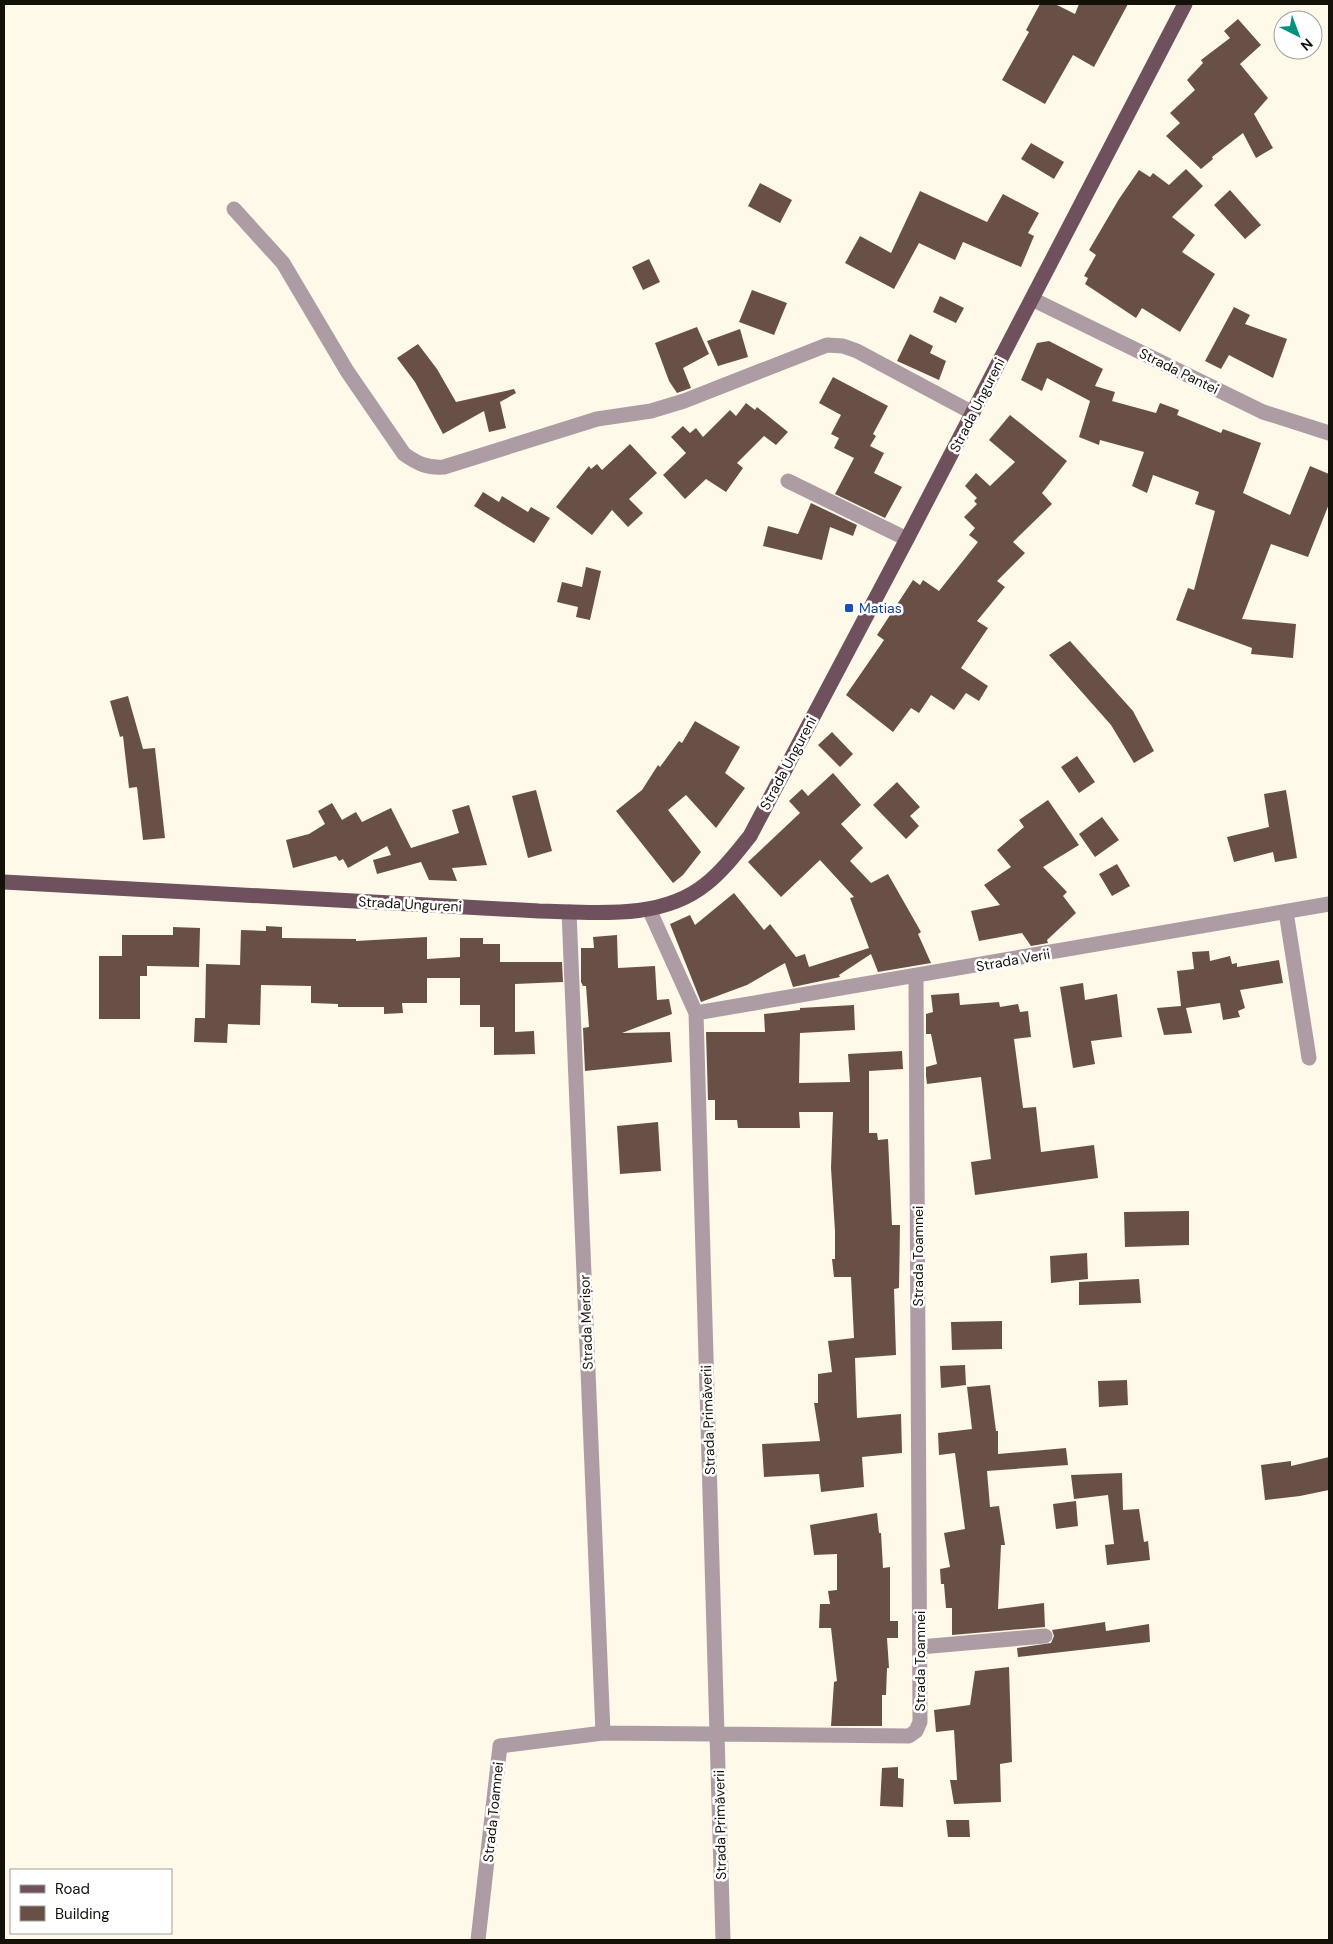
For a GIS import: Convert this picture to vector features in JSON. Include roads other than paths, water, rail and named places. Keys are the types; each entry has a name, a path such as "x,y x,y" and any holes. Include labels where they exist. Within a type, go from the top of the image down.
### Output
{"main road":[{"name":"Strada Ungureni","path":"4,882 569,912 624,912 649,909 679,900 706,885 730,862 750,836 1186,4"}],"street":[{"path":"234,209 283,264 347,371 404,454 417,463 429,468 444,467 597,419 659,408 827,345 842,346 857,351 973,413"},
{"name":"Strada Pantei","path":"1032,299 1263,412 1329,433"},
{"path":"788,481 907,539"},
{"name":"Strada Verii","path":"696,1013 916,977 1329,904"},
{"name":"Strada Primăverii","path":"649,909 696,1013 723,1940"},
{"name":"Strada Merișor","path":"569,912 604,1733"},
{"path":"1286,912 1309,1058"},
{"name":"Strada Toamnei","path":"478,1940 500,1746 604,1733 909,1736 916,1731 920,1722 920,1647 916,977"},
{"path":"920,1647 1045,1636"}],"place":[{"name":"Matias","path":"849,608"}]}
